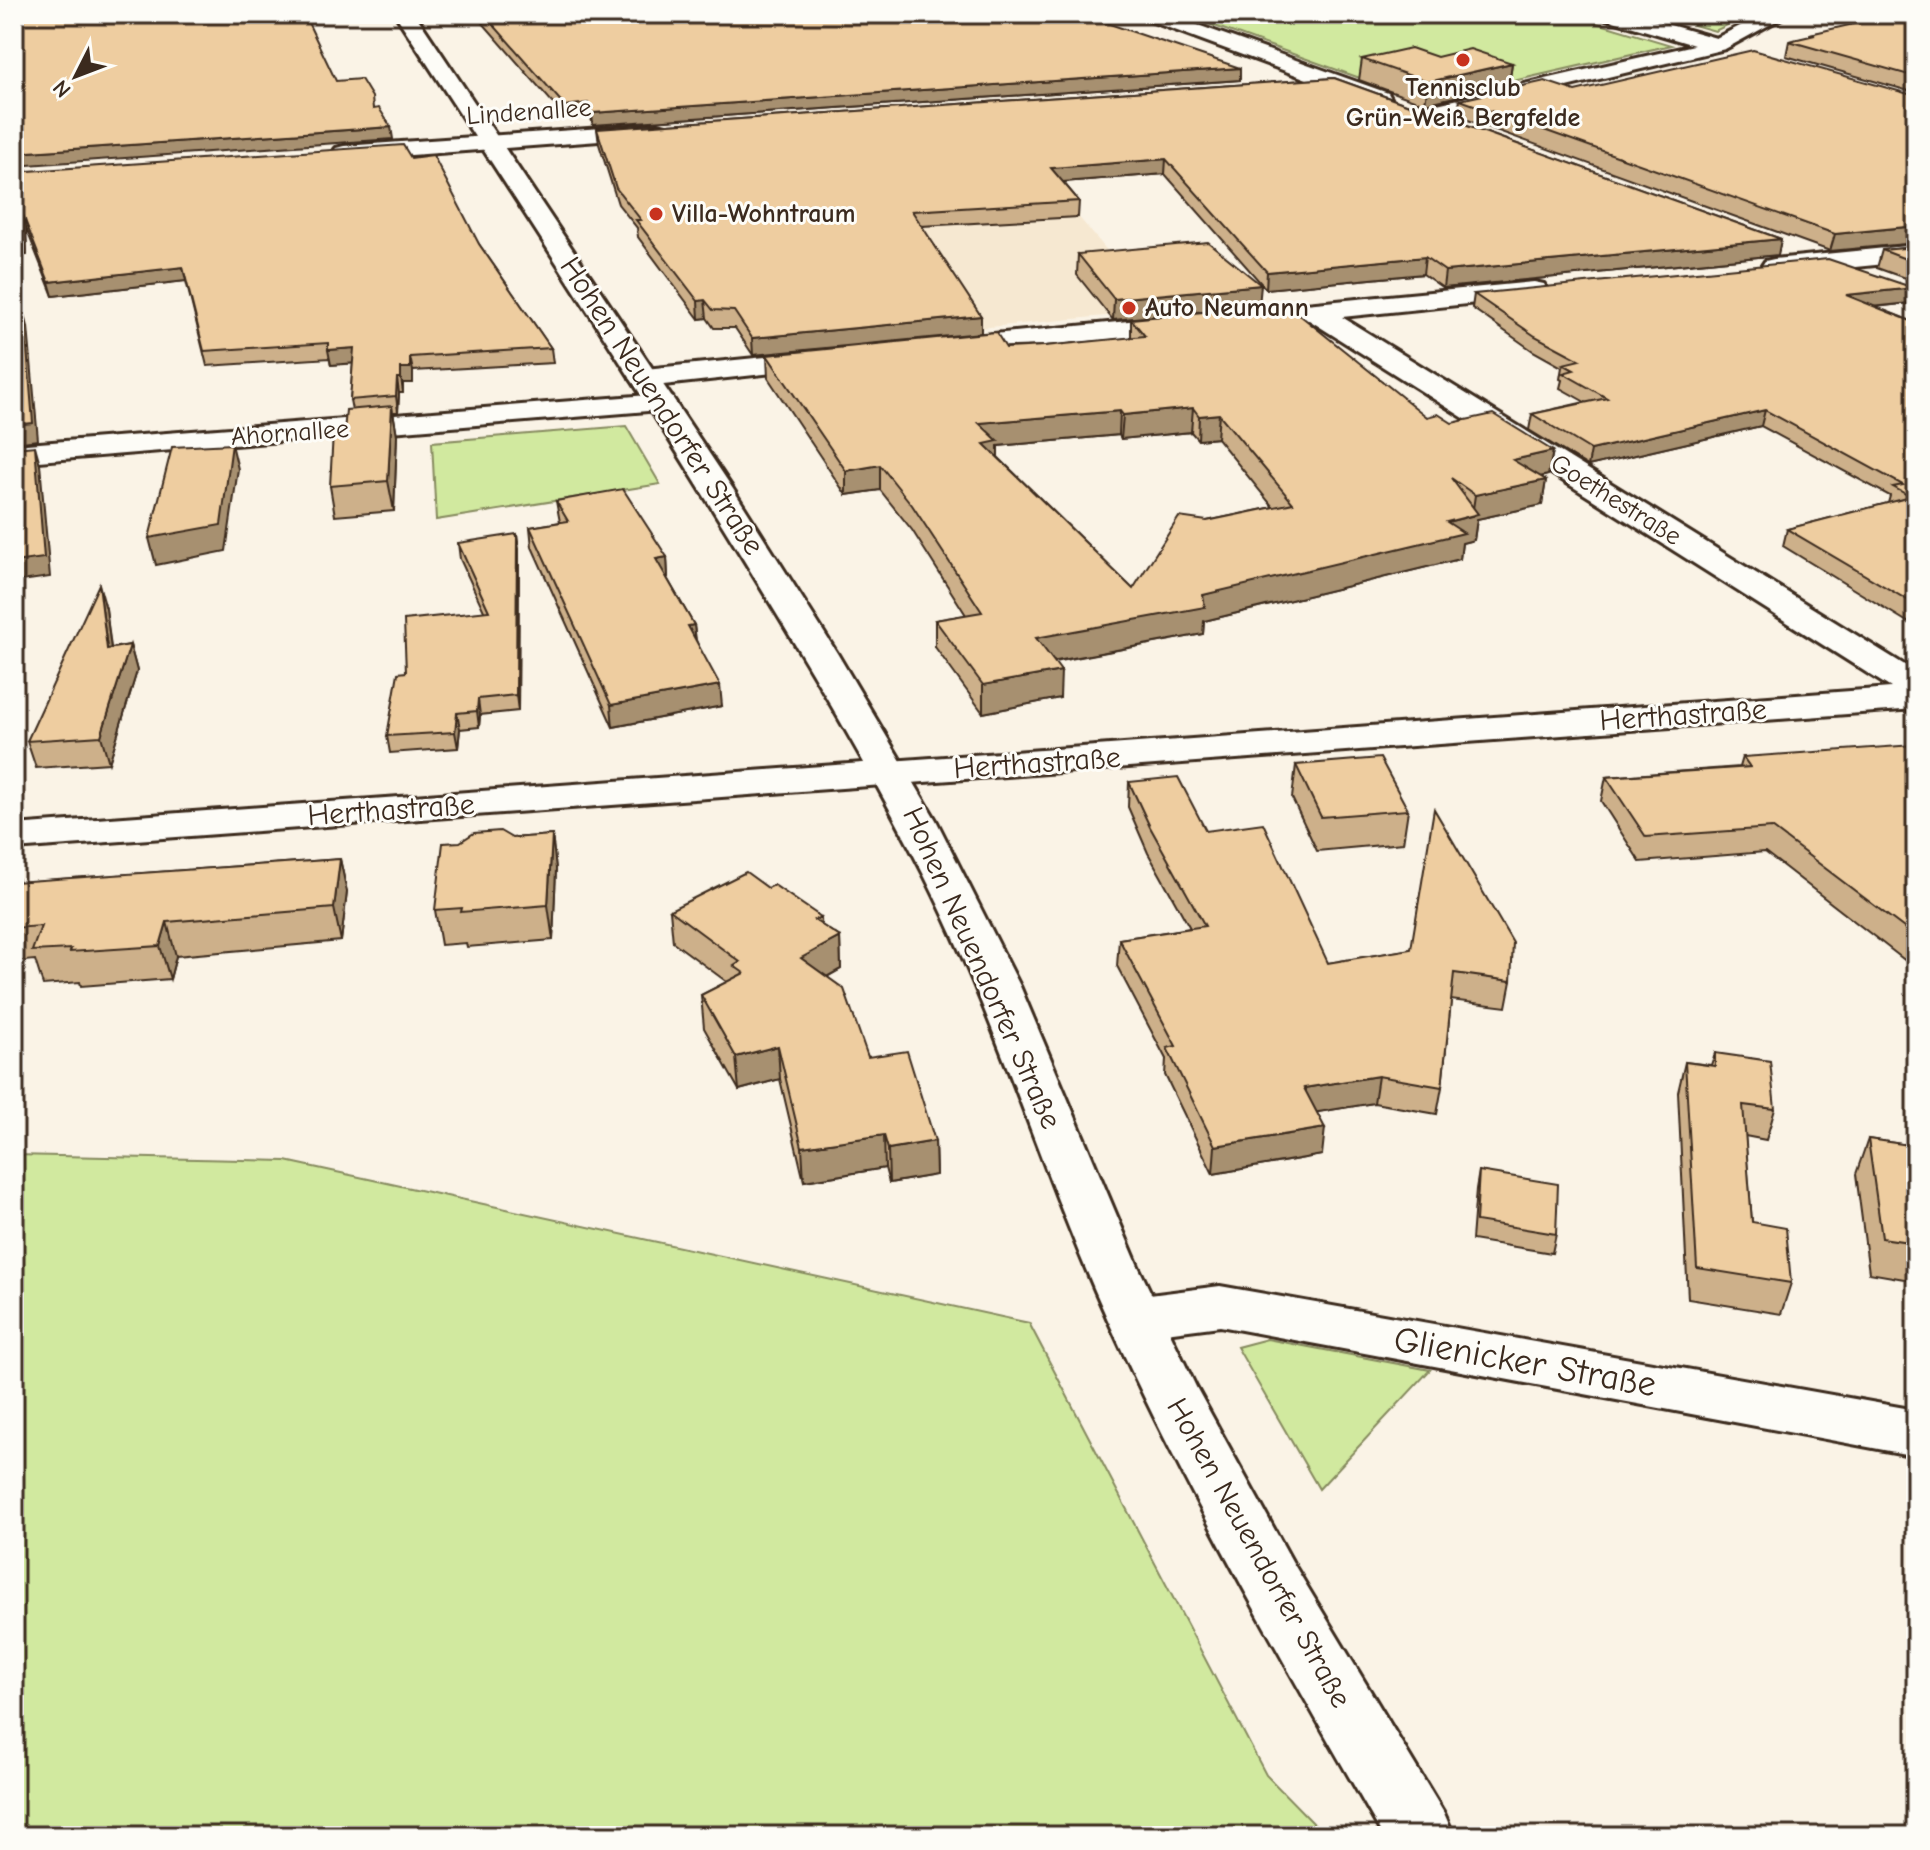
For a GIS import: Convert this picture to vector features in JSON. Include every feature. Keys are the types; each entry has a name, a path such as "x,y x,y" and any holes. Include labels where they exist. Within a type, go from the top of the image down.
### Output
{"street":[{"name":"Hohen Neuendorfer Straße","path":"405,14 798,616 891,773 950,885 982,954 1134,1317 1301,1636 1420,1836"},
{"path":"1149,14 1467,129"},
{"path":"1610,14 1749,54"},
{"path":"1424,114 1718,45 1779,14"},
{"path":"1289,85 1335,82"},
{"name":"Lindenallee","path":"324,154 682,129"},
{"path":"1788,246 1874,278"},
{"path":"1753,269 1916,253"},
{"path":"915,351 1565,287"},
{"name":"Goethestraße","path":"1315,312 1916,688"},
{"name":"Ahornallee","path":"14,454 653,390 854,357"},
{"name":"Herthastraße","path":"14,837 1916,698"},
{"name":"Glienicker Straße","path":"1134,1317 1220,1306 1916,1433"}],"shaded area":[{"path":"1072,209 1158,311 947,331 908,222"}],"green space":[{"name":"Tennisclub Grün-Weiß Bergfelde","path":"1181,14 1567,14 1671,45 1439,98 1410,96"},
{"path":"1655,14 1750,14 1715,31"},
{"path":"626,426 660,484 436,520 432,442"},
{"path":"14,1155 286,1161 1029,1323 1266,1775 1318,1828 1314,1836 14,1836"},
{"path":"1267,1339 1430,1370 1319,1489 1237,1347"}],"building":[{"path":"14,14 304,14 336,81 361,79 372,97 373,109 379,108 391,127 14,153"},
{"path":"484,14 1080,14 1240,68 592,113 588,103 565,106"},
{"path":"1897,14 1916,14 1916,77 1789,41 1815,35 1810,34"},
{"path":"1411,48 1437,57 1470,49 1512,63 1428,82 1362,59"},
{"path":"1753,50 1916,96 1916,226 1835,234 1460,100 1545,81 1575,91"},
{"path":"1334,78 1781,239 1445,271 1425,257 1267,272 1166,159 1051,168 1079,201 912,211 981,316 752,338 734,311 713,310 705,300 698,301 636,220 641,220 616,188 597,129"},
{"path":"403,145 411,158 433,155 479,244 551,348 410,357 410,368 401,368 401,378 397,378 396,396 350,400 354,348 328,350 328,343 204,351 183,267 49,282 23,215 23,241 14,242 14,172"},
{"path":"1208,242 1261,285 1114,299 1078,254"},
{"path":"1916,247 1916,263 1882,250"},
{"path":"1828,259 1914,288 1846,295 1916,323 1916,605 1787,529 1911,497 1893,487 1903,485 1765,410 1591,450 1532,414 1607,398 1563,373 1574,370 1563,364 1580,360 1535,336 1474,294"},
{"path":"1286,304 1427,417 1438,414 1452,423 1493,414 1553,451 1513,460 1546,480 1475,495 1451,478 1478,514 1447,522 1464,533 1203,595 1205,607 1036,638 1061,671 983,685 935,620 982,612 912,505 880,465 846,471 767,355 996,332 1006,348 1145,336 1131,319","holes":["1193,408 1199,416 1219,414 1293,503 1207,521 1179,517 1133,589 984,444 998,441 979,423"]},
{"path":"24,311 33,423 14,425 14,335"},
{"path":"392,406 388,481 330,486 333,433 344,432 346,410"},
{"path":"232,444 221,525 149,538 172,447"},
{"path":"35,446 44,558 14,562 14,448"},
{"path":"623,489 667,557 656,559 694,625 688,626 720,685 611,705 530,527 568,521 556,501"},
{"path":"517,534 516,695 478,699 477,711 457,713 455,732 387,736 398,673 406,672 404,620 489,611 458,543"},
{"path":"99,584 107,649 130,645 101,736 27,741"},
{"path":"1914,745 1916,937 1772,828 1646,837 1606,777 1750,767 1743,757"},
{"path":"1380,758 1408,810 1321,817 1296,765"},
{"path":"1178,777 1206,831 1263,823 1328,963 1411,949 1434,809 1513,943 1511,981 1454,973 1442,1087 1378,1076 1304,1088 1325,1128 1215,1146 1167,1048 1176,1046 1119,939 1205,926 1150,827 1129,782"},
{"path":"500,831 512,838 552,835 548,905 461,912 462,908 435,910 443,843 460,842 474,833"},
{"path":"340,859 334,908 167,922 160,946 70,952 71,949 32,951 41,926 14,928 14,877 17,877 15,882"},
{"path":"746,872 768,888 774,885 821,917 814,920 840,937 801,958 844,989 868,1057 907,1051 935,1141 888,1149 884,1135 802,1147 778,1046 736,1057 701,995 744,973 734,966 740,962 670,910"},
{"path":"1715,1053 1770,1061 1775,1109 1743,1105 1752,1222 1786,1228 1791,1283 1697,1268 1685,1062 1715,1066"},
{"path":"1868,1139 1916,1146 1916,1243 1882,1238"},
{"path":"1479,1171 1558,1184 1556,1234 1476,1221"}],"place":[{"name":"Tennisclub Grün-Weiß Bergfelde","path":"1463,60"},
{"name":"Villa-Wohntraum","path":"656,214"},
{"name":"Auto Neumann","path":"1129,308"}]}
